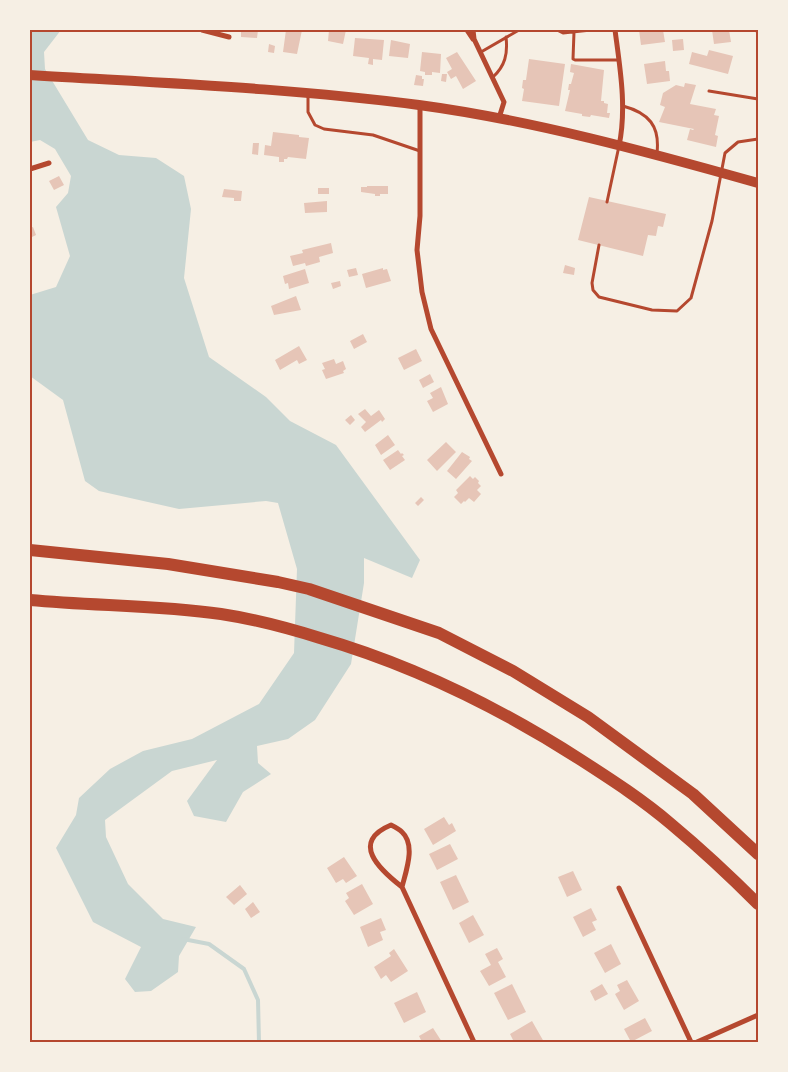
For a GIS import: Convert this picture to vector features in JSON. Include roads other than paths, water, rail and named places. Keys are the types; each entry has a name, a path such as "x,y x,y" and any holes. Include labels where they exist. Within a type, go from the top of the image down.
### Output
{"highway":[{"path":"30,550 168,564 278,582 387,614 439,633 513,670 588,717 693,794 758,854"},
{"path":"30,600 132,605 222,614 270,624 331,641 433,679 491,707 534,731 603,774 670,823 705,853 758,904"}],"main road":[{"path":"30,75 308,93 420,106 499,119 619,146 758,183"}],"street":[{"path":"202,30 229,37"},
{"path":"467,30 474,39 504,102 499,119"},
{"path":"473,30 474,39"},
{"path":"615,30 623,126 619,146"},
{"path":"420,106 420,216 417,250 422,292 431,329 501,474"},
{"path":"30,169 49,163"},
{"path":"402,887 408,862 408,841 402,832 391,825 378,830 370,842 371,856 387,876 402,887 474,1042"},
{"path":"619,888 691,1042"},
{"path":"697,1042 758,1016"}],"lane":[{"path":"480,52 519,30"},
{"path":"557,30 563,33 591,30"},
{"path":"574,32 573,59 619,60"},
{"path":"492,77 500,71 505,61 506,38"},
{"path":"709,91 758,99"},
{"path":"308,93 308,112 315,125 324,129 374,135 420,152"},
{"path":"622,106 637,110 646,116 654,127 658,140 657,156"},
{"path":"599,245 592,283 593,290 599,297 652,310 677,311 691,298 712,221 725,153 738,142 753,138 758,139"},
{"path":"608,202 619,146"}],"waterway":[{"path":"183,939 209,944 244,969 258,1000 259,1042"}]}
